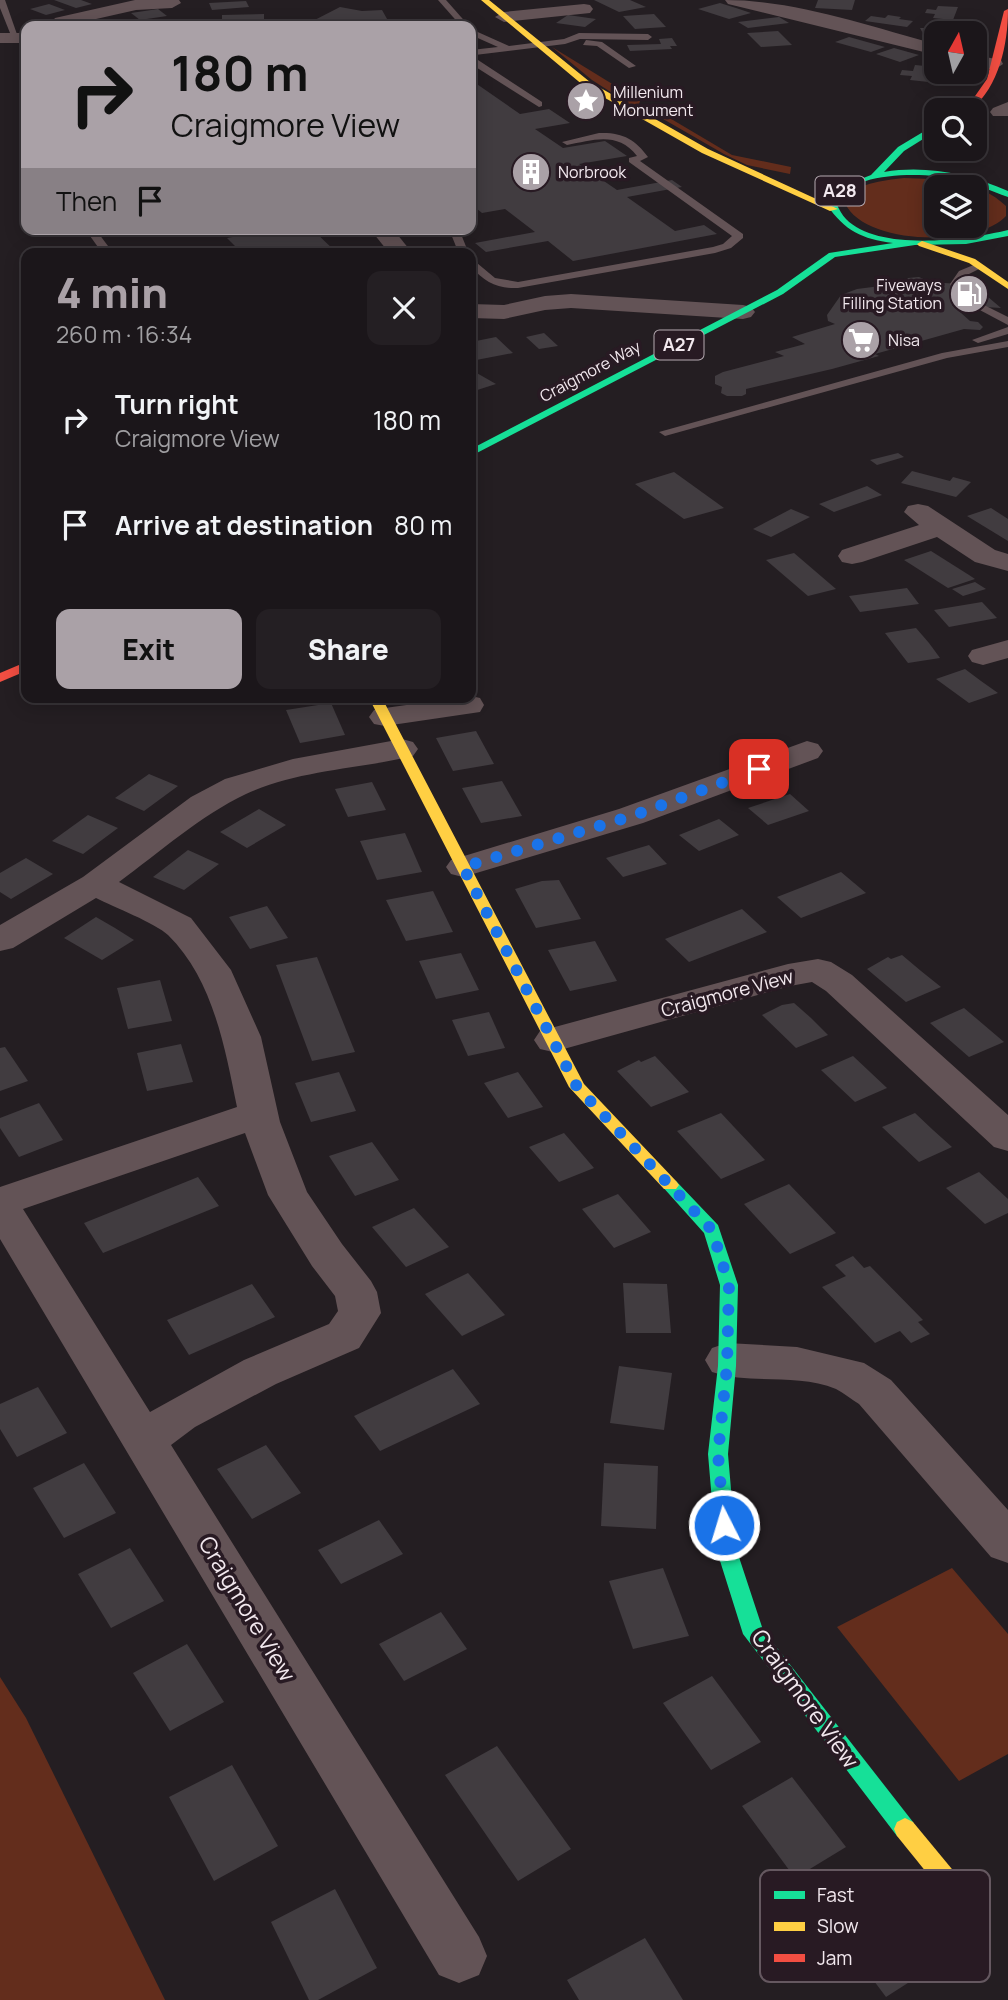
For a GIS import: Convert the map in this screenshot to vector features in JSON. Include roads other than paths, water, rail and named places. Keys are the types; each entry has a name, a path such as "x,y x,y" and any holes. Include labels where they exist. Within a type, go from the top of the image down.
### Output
{"main road":[{"name":"A28","path":"485,0 587,83 643,118 836,213 864,232 918,243 966,243 1008,233"},
{"path":"980,98 985,94 1006,30 1008,12"},
{"path":"874,177 883,165 924,134"},
{"path":"895,157 900,164 920,174"},
{"name":"A28","path":"755,173 819,181 857,182"},
{"path":"983,175 995,174"},
{"name":"A28","path":"836,213 832,201 836,194 857,182 874,177 933,175"},
{"name":"A28","path":"987,185 1008,194"},
{"path":"832,255 836,213"},
{"name":"Craigmore Way","path":"476,451 780,292 832,255 918,243"},
{"name":"A27","path":"918,243 980,266 1008,286"},
{"path":"0,678 21,668"},
{"name":"Craigmore View","path":"380,708 577,1087 712,1230 729,1285 727,1360 718,1454 726,1548 754,1634 859,1773 938,1870"}],"street":[{"path":"734,0 924,47"},
{"path":"65,21 136,5 172,2 190,18"},
{"path":"504,17 587,10"},
{"path":"814,38 834,34 848,26"},
{"path":"987,63 994,64"},
{"path":"476,311 504,312 545,303 571,301 743,312"},
{"path":"639,306 673,329 683,343"},
{"path":"852,556 929,520 985,556 1008,563"},
{"name":"Craigmore View","path":"380,708 469,705"},
{"path":"0,940 95,884 202,804 237,786 293,769 402,749"},
{"path":"463,867 632,816 807,751"},
{"path":"95,884 179,926 213,970 242,1037 259,1114 288,1195 327,1255 356,1292 360,1313 344,1336 260,1372 180,1415 144,1441"},
{"name":"Craigmore View","path":"553,1040 788,975 818,970 839,983 1008,1137"},
{"name":"Craigmore View","path":"259,1114 0,1204 458,1956"},
{"path":"727,1360 797,1364 848,1375 874,1392 1008,1542"}],"lane":[{"path":"1,0 14,38"},
{"path":"442,0 461,21"},
{"path":"476,34 509,48"},
{"path":"565,41 579,36 648,37"},
{"path":"476,54 565,41 599,44 632,66"},
{"path":"476,63 539,104"},
{"path":"476,267 489,281 502,285 518,285 715,250 727,246 739,236 632,160 643,157 635,145 614,134 567,142"},
{"path":"95,236 105,248"},
{"path":"955,284 963,273 980,266"},
{"path":"980,306 1008,322"},
{"path":"946,355 1008,330"},
{"path":"665,432 946,355 1008,344"}],"place":[{"name":"Millenium Monument","path":"586,101"},
{"name":"Norbrook","path":"531,172"},
{"name":"Fiveways Filling Station","path":"969,294"},
{"name":"Nisa","path":"861,340"}]}
